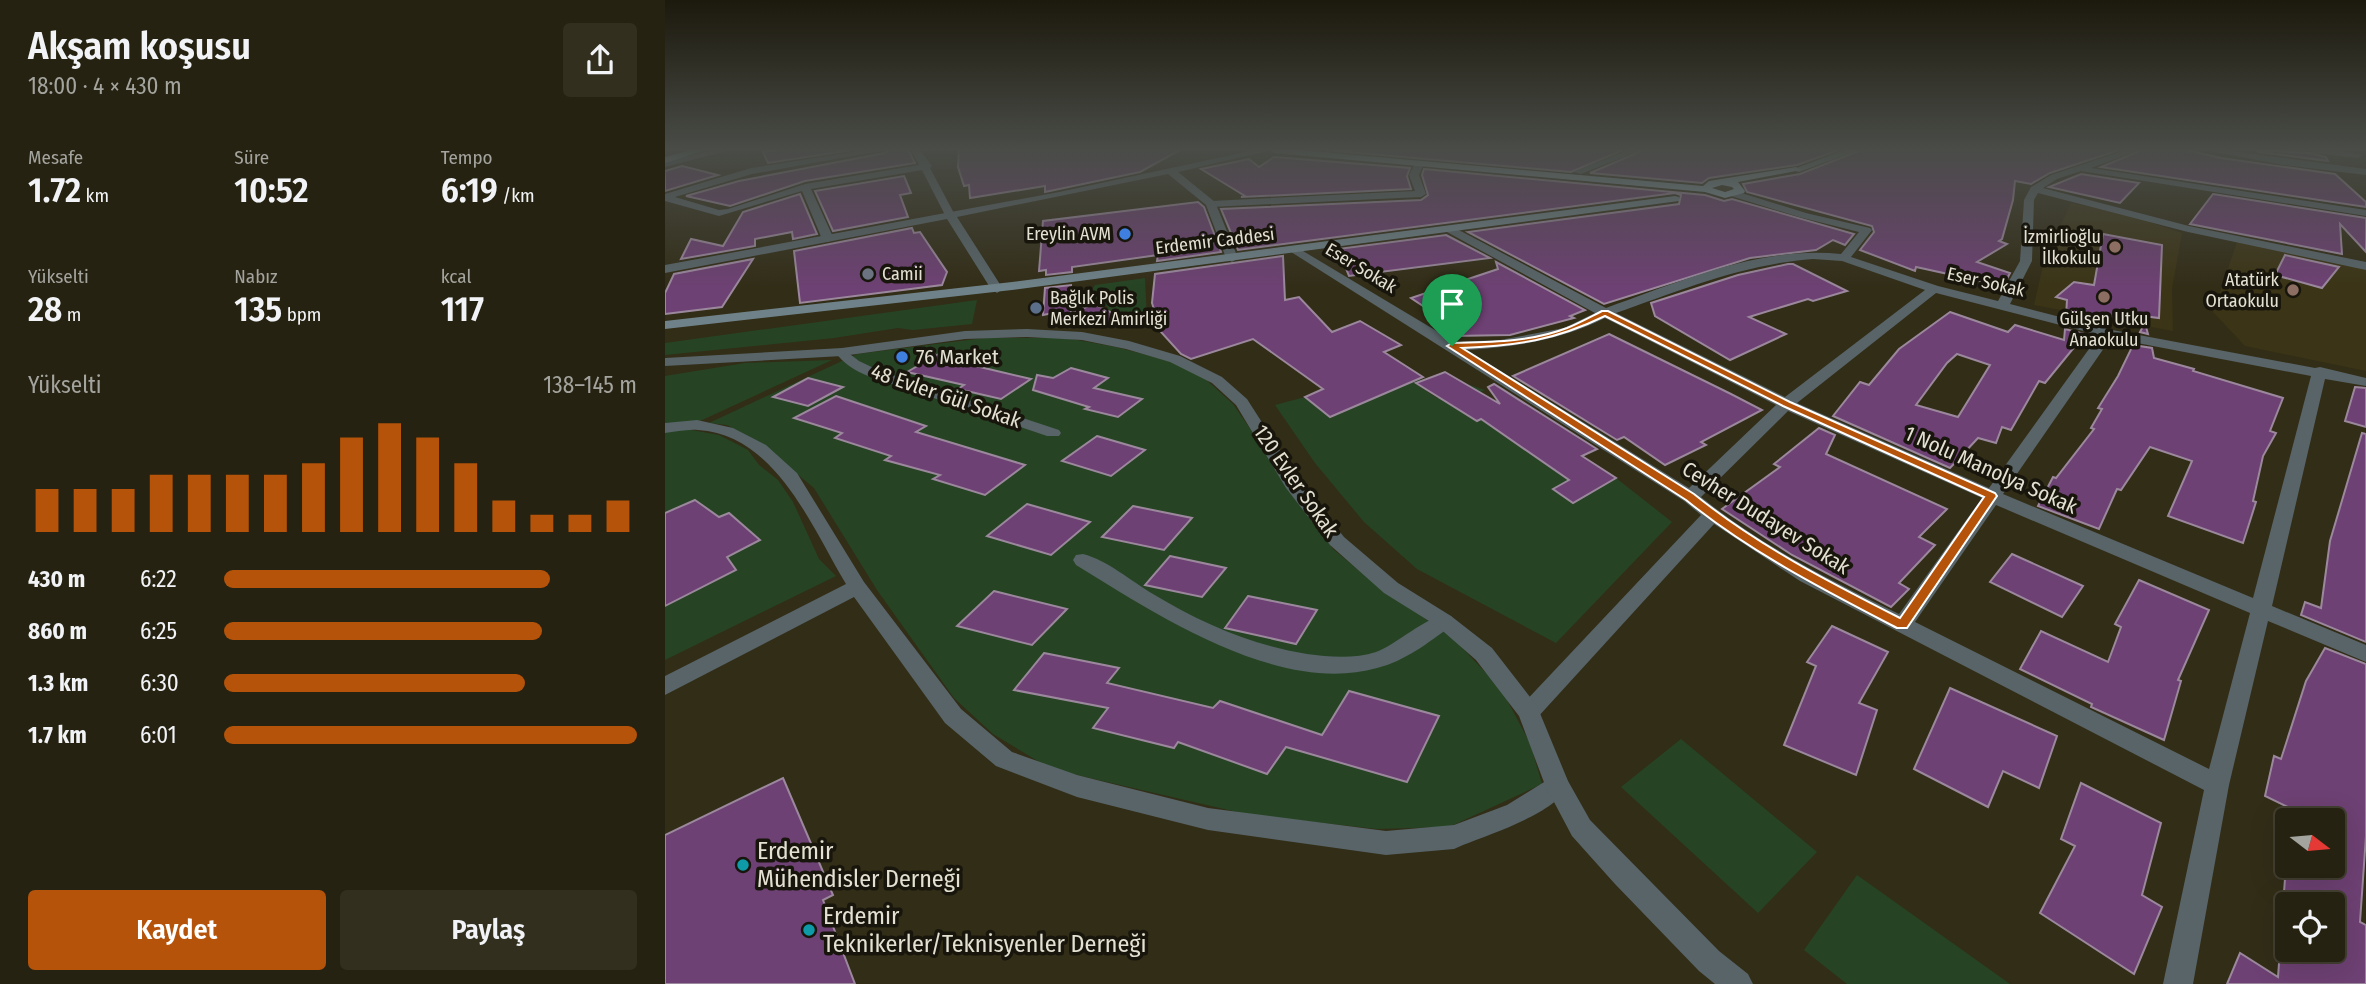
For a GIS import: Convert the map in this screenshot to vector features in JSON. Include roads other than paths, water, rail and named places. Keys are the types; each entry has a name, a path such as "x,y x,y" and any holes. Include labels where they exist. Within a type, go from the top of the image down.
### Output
{"main road":[{"name":"Erdemir Caddesi","path":"1675,199 1683,196"},
{"name":"Erdemir Caddesi","path":"665,325 759,318 997,289 1555,218 1703,196"},
{"name":"Erdemir Caddesi","path":"665,335 759,318"}],"street":[{"path":"665,198 719,213 779,196"},
{"path":"810,196 828,239"},
{"path":"941,196 950,215 997,289"},
{"path":"665,269 1043,196"},
{"path":"1201,196 1211,204 1232,258"},
{"path":"1211,204 1381,196"},
{"path":"1748,196 1804,215 1866,230 1844,258"},
{"path":"2003,305 2026,261 2031,196"},
{"path":"2061,196 2188,229 2366,265"},
{"path":"2257,196 2366,213"},
{"path":"1451,230 1605,313"},
{"name":"Eser Sokak","path":"1294,250 1452,346 1500,344 1569,331 1605,313 1716,272 1797,255 1844,258 1934,289 2107,333 2321,371 2366,382"},
{"path":"1690,497 1786,404 1934,289"},
{"name":"1 Nolu Manolya Sokak","path":"1605,313 1786,404 1991,496 2366,654"},
{"name":"120 Evler Sokak","path":"668,363 842,352 965,335 1027,333 1082,336 1129,345 1175,359 1217,380 1242,402 1295,488 1337,541 1391,587 1444,621 1484,654 1529,712 1557,785 1581,828 1710,961 1738,984"},
{"path":"1902,625 2107,333"},
{"name":"Cevher Dudayev Sokak","path":"1452,346 1690,497 1712,515 1807,576 2217,785"},
{"name":"48 Evler Gül Sokak","path":"842,352 854,364 873,373 1053,433"},
{"path":"2178,984 2217,785 2321,371"},
{"path":"665,428 697,425 727,431 760,448 790,477 857,587 953,716 1004,759 1077,786 1208,819 1387,843 1454,837 1516,813 1557,785"},
{"path":"1529,712 1712,515"},
{"path":"1083,560 1199,629 1262,651 1326,665 1373,661 1411,645 1444,621"},
{"path":"665,686 857,587"}],"place":[{"name":"Ereylin AVM","path":"1125,234"},
{"name":"İzmirlioğlu İlkokulu","path":"2115,247"},
{"name":"Camii","path":"868,274"},
{"name":"Atatürk Ortaokulu","path":"2293,290"},
{"name":"Gülşen Utku Anaokulu","path":"2104,297"},
{"name":"Bağlık Polis Merkezi Amirliği","path":"1036,308"},
{"name":"76 Market","path":"902,357"},
{"name":"Erdemir Mühendisler Derneği","path":"743,865"},
{"name":"Erdemir Teknikerler/Teknisyenler Derneği","path":"809,930"}]}
